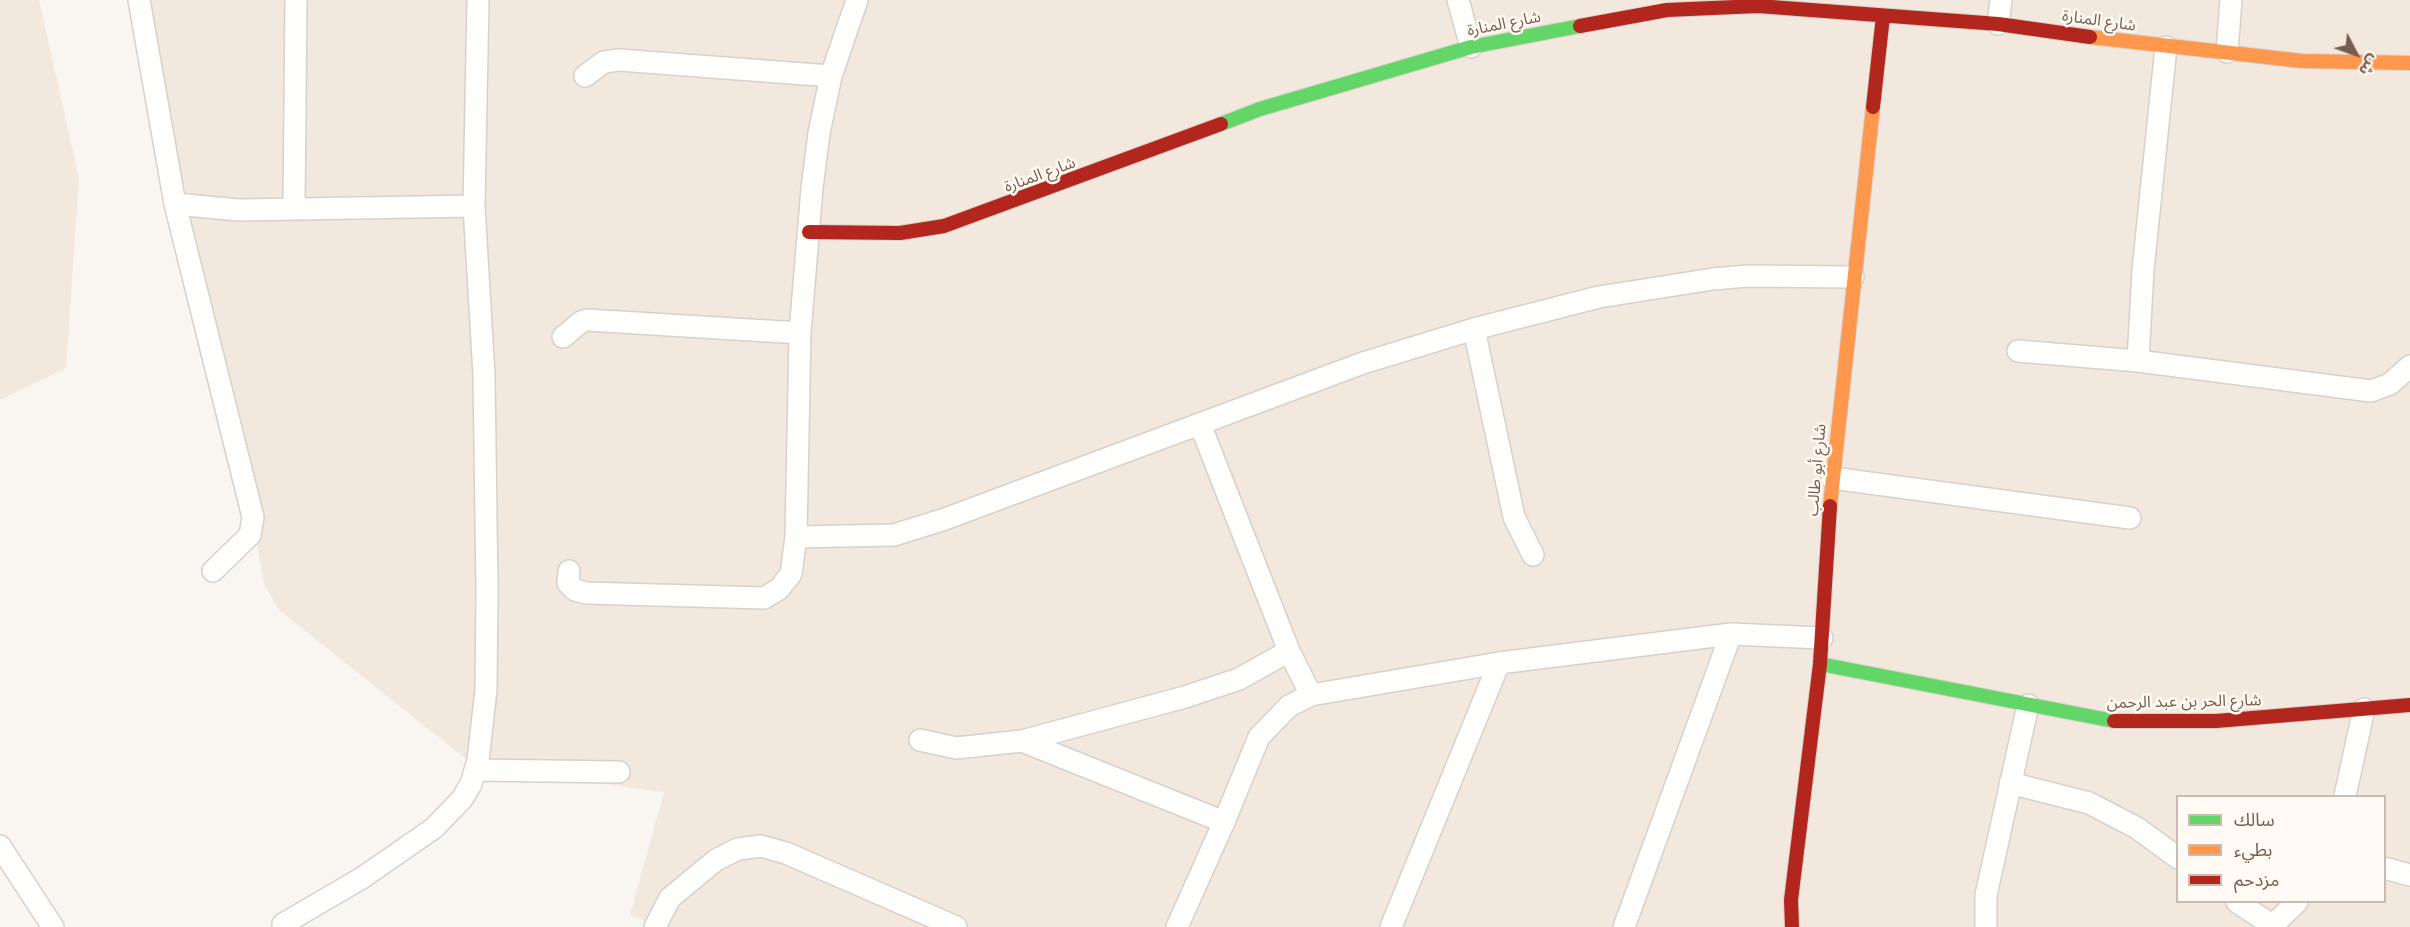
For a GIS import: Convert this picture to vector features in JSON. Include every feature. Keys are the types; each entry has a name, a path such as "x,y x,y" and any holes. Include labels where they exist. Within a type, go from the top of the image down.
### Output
{"street":[{"path":"139,0 175,204 253,517 250,535 213,571"},
{"path":"294,208 296,0"},
{"path":"283,924 362,878 434,828 462,800 475,770 486,690 488,591 484,375 474,206 478,0"},
{"path":"568,571 568,583 575,590 586,593 764,598 779,589 791,574 796,537 800,333 819,133 831,76 857,0"},
{"path":"1458,0 1471,46"},
{"path":"1998,24 2001,0"},
{"path":"2227,52 2231,0"},
{"name":"شارع المنارة","path":"809,232 900,233 944,226 1109,167 1260,109 1471,46 1632,8 1667,10 1758,6 1998,24 2166,47 2302,61 2410,63"},
{"name":"شارع أبو طالب","path":"1792,927 1791,900 1820,664 1832,478 1883,16"},
{"path":"2138,361 2143,270 2166,47"},
{"path":"585,76 604,62 619,60 831,76"},
{"path":"175,204 239,210 474,206"},
{"path":"796,537 894,535 945,519 1363,363 1474,329 1599,297 1713,279 1747,276 1853,276"},
{"path":"563,338 581,322 596,320 800,333"},
{"path":"1474,329 1514,517 1533,555"},
{"path":"2018,351 2138,361 2371,391 2390,384 2410,366"},
{"path":"1200,424 1289,651 1311,695"},
{"path":"1832,478 2130,518"},
{"path":"1624,927 1731,634"},
{"path":"1177,927 1224,822 1258,737 1289,706 1311,695 1499,663 1731,634 1822,638"},
{"path":"920,740 956,748 1022,741 1185,697 1239,678 1289,651"},
{"path":"1391,927 1499,663"},
{"name":"شارع الحر بن عبد الرحمن","path":"1820,664 2108,721 2216,721 2410,705"},
{"path":"1986,927 1986,895 2028,705"},
{"path":"2345,795 2364,709"},
{"path":"1022,741 1224,822"},
{"path":"475,770 619,772"},
{"path":"2010,783 2089,803 2137,828 2176,857"},
{"path":"0,846 53,927"},
{"path":"655,927 670,898 716,860 738,849 761,846 786,853 956,927"},
{"path":"2386,868 2410,875"},
{"path":"1783,927 1791,900"},
{"path":"2239,903 2274,926 2296,903"}],"shaded area":[{"path":"0,0 39,0 79,179 66,368 0,400"},
{"path":"130,0 2410,0 2410,927 659,927 630,915 664,792 476,767 279,610 264,584 253,519"}],"traffic: fast":[{"path":"1221,124 1260,109 1471,47 1580,26"},
{"path":"1820,664 2114,721"}],"traffic: slow":[{"path":"2090,37 2302,61 2410,63"},
{"path":"1830,506 1873,107"}],"traffic: jam":[{"path":"1580,26 1667,10 1758,6 1998,24 2090,37"},
{"path":"1873,107 1883,16"},
{"path":"809,232 900,233 944,226 1221,124"},
{"path":"1792,927 1791,900 1820,664 1830,506"},
{"path":"2114,721 2216,721 2410,705"}]}
